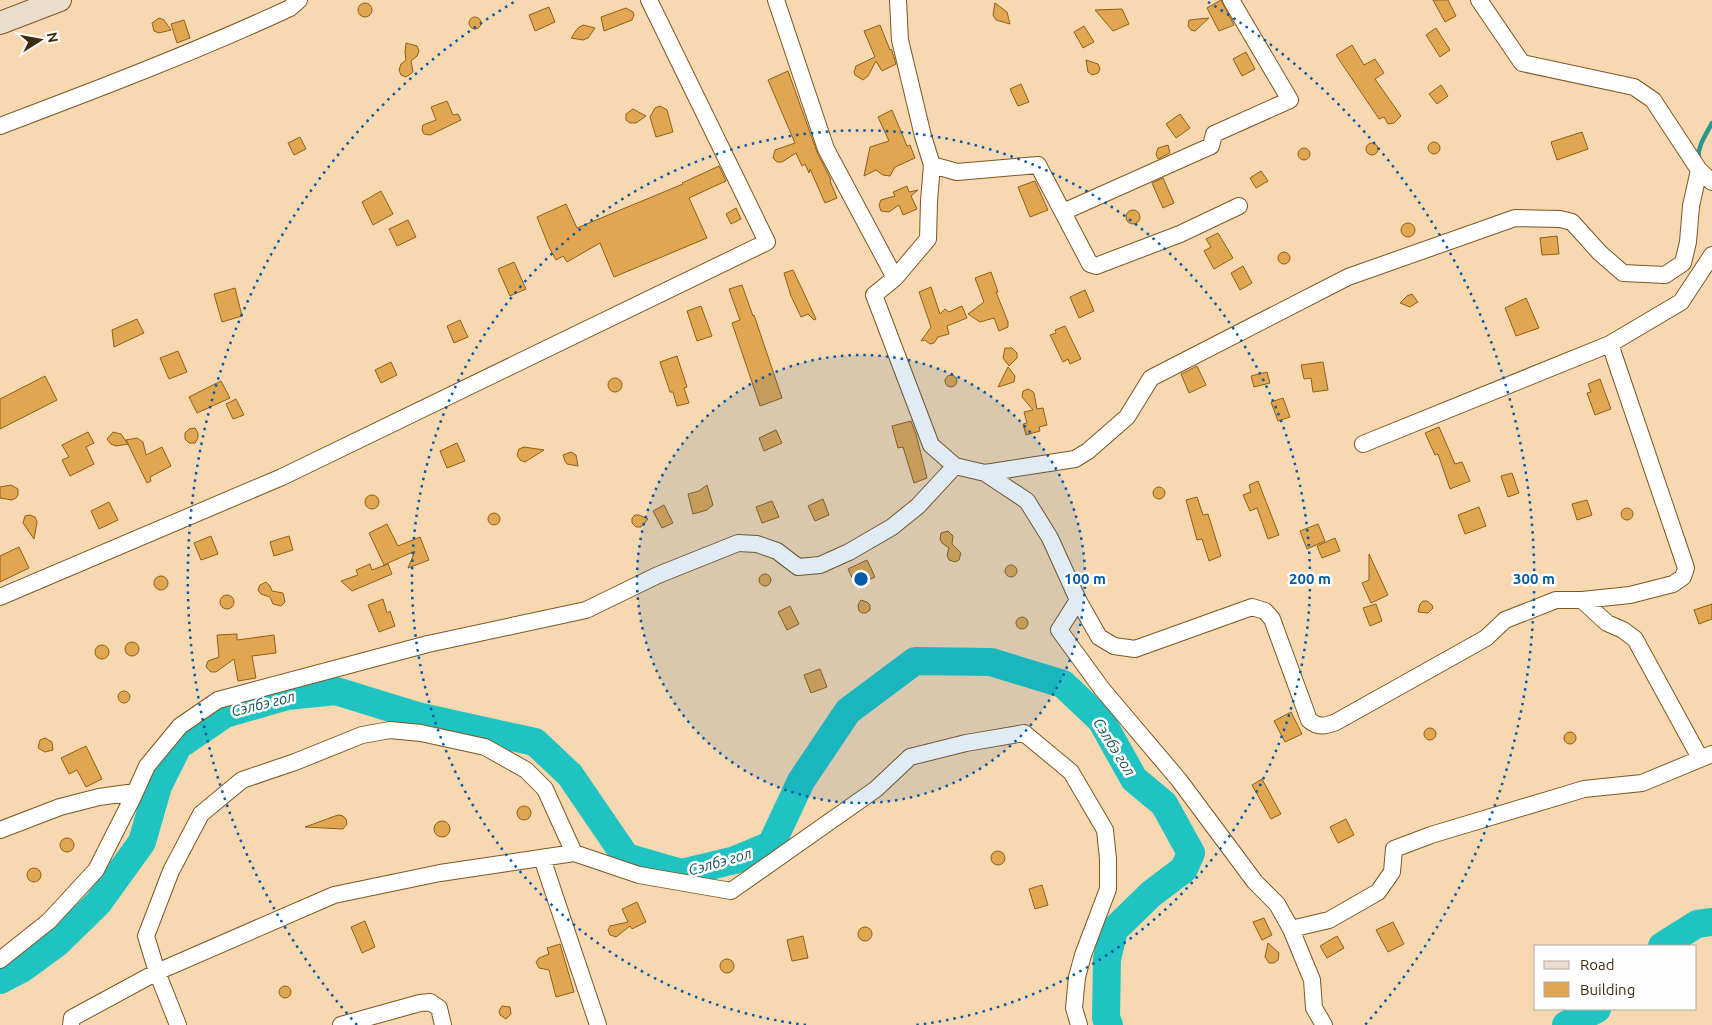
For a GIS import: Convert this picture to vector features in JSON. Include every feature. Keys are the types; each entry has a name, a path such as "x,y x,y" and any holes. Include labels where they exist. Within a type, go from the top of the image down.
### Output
{"main road":[{"path":"0,23 60,0"}],"street":[{"path":"0,126 139,74 209,45 290,8 299,0"},
{"path":"0,597 282,477 767,242 649,0"},
{"path":"776,0 826,149 895,278"},
{"path":"898,0 900,40 923,136 932,165 928,239 895,278 874,295 931,445 956,466 985,473 1026,501 1050,538 1078,600 1099,637 1114,646 1135,649 1252,607 1265,611 1272,619 1309,720 1314,725 1321,726 1336,722 1486,638 1505,620 1556,600 1582,600 1630,594 1673,584 1683,577 1686,568 1610,344"},
{"path":"1063,212 1211,146 1214,134 1290,100 1231,0"},
{"path":"1479,0 1522,63 1634,87 1653,100 1699,170 1712,182"},
{"path":"932,165 957,172 1038,164 1090,264 1096,266 1180,234 1239,206"},
{"path":"985,473 1075,459 1088,451 1127,417 1151,378 1348,276 1515,218 1560,219 1572,222 1600,253 1623,273 1665,275 1683,263 1688,242 1691,206 1699,170"},
{"path":"1363,444 1610,344 1681,302 1712,255"},
{"path":"0,960 49,921 96,870 146,766 180,726 218,700 428,644 586,610 658,576 738,543 757,544 777,551 798,567 820,565 849,552 892,527 918,506 956,466"},
{"path":"1078,600 1059,630 1102,689 1179,780 1255,882 1277,904 1291,929 1312,980 1314,1008 1324,1025"},
{"path":"1291,929 1329,920 1378,892 1392,872 1394,849 1431,835 1584,789 1642,784 1706,756 1635,639 1623,630 1607,623 1582,600"},
{"path":"178,1025 157,972 146,936 171,871 201,814 242,780 362,736 390,730 430,735 485,747 526,770 545,789 574,853"},
{"path":"71,1025 72,1018 157,972 334,895 440,873 574,853 639,875 731,891 876,789 910,757 966,743 1024,733 1071,772 1105,830 1108,889 1083,955 1077,977 1074,1008 1078,1025"},
{"path":"0,830 60,807 99,797 135,792"},
{"path":"542,858 598,1025"},
{"path":"341,1025 420,1003 430,1002 439,1008 443,1025"}],"building":[{"path":"1221,0 1234,25 1219,31 1207,8"},
{"path":"1433,0 1448,0 1456,16 1445,22"},
{"path":"362,3 368,3 372,10 368,17 362,17 358,13 358,7"},
{"path":"995,3 1007,12 1010,24 996,20 993,15"},
{"path":"549,7 555,22 535,31 529,15"},
{"path":"626,8 633,12 632,20 604,31 601,17"},
{"path":"1122,9 1129,24 1113,31 1095,10"},
{"path":"473,17 477,17 481,23 477,29 473,29 469,25 469,21"},
{"path":"159,18 164,20 171,30 159,33 154,31 152,23"},
{"path":"1209,18 1195,31 1191,30 1188,26 1189,20"},
{"path":"184,20 190,38 177,43 171,24"},
{"path":"583,25 595,28 588,38 583,40 571,38 578,28"},
{"path":"880,25 896,64 882,71 876,61 868,76 863,80 855,75 856,66 875,57 864,31"},
{"path":"1084,26 1094,42 1083,48 1074,32"},
{"path":"1436,28 1450,50 1440,57 1426,35"},
{"path":"406,43 417,46 419,51 417,56 411,61 413,72 406,77 401,75 399,70 401,64 406,60"},
{"path":"1352,45 1364,65 1375,59 1384,73 1375,79 1401,116 1394,123 1388,124 1384,117 1379,119 1336,55"},
{"path":"1246,52 1255,69 1242,76 1233,59"},
{"path":"1086,60 1098,64 1100,69 1098,73 1092,75 1088,72"},
{"path":"788,71 817,152 831,180 837,198 825,203 810,169 809,173 805,164 802,166 796,153 782,162 777,162 773,158 775,150 795,143 768,80"},
{"path":"1021,84 1029,102 1018,106 1010,89"},
{"path":"1441,85 1448,96 1437,104 1429,94"},
{"path":"447,101 453,115 458,114 461,120 430,135 424,134 422,130 423,125 436,120 431,107"},
{"path":"660,106 667,110 673,132 656,137 650,117 655,108"},
{"path":"633,109 646,116 636,123 630,123 626,120 626,114"},
{"path":"892,110 907,146 910,145 915,158 895,167 890,176 883,175 876,170 864,176 870,147 889,141 878,117"},
{"path":"1180,114 1190,128 1176,138 1166,124"},
{"path":"1582,132 1588,149 1557,160 1551,142"},
{"path":"300,137 306,149 294,155 288,143"},
{"path":"1432,142 1436,142 1440,148 1436,154 1432,154 1428,150 1428,146"},
{"path":"1370,143 1374,143 1378,149 1374,155 1370,155 1366,151 1366,147"},
{"path":"1168,145 1170,153 1158,159 1156,154 1158,148"},
{"path":"1302,148 1306,148 1310,154 1306,160 1302,160 1298,156 1298,152"},
{"path":"719,166 726,181 689,198 707,238 614,277 600,243 567,262 563,256 556,260 537,217 566,204 577,228 683,184"},
{"path":"1261,171 1268,181 1256,188 1250,178"},
{"path":"1163,178 1174,203 1163,208 1152,183"},
{"path":"1035,181 1048,210 1030,217 1018,187"},
{"path":"907,186 909,192 918,190 911,196 917,209 903,215 899,205 889,212 881,211 879,205 881,200 895,196 893,192"},
{"path":"381,191 393,214 373,225 362,202"},
{"path":"736,208 741,219 731,224 726,214"},
{"path":"1130,210 1136,210 1140,217 1136,224 1130,224 1126,220 1126,214"},
{"path":"408,220 416,237 397,246 389,229"},
{"path":"1408,223 1413,225 1415,230 1413,235 1408,237 1403,235 1401,230 1403,225"},
{"path":"1218,233 1233,258 1214,269 1204,251 1211,247 1206,239"},
{"path":"1557,236 1559,254 1542,255 1540,238"},
{"path":"1286,252 1289,253 1289,263 1282,264 1279,263 1278,256 1279,253"},
{"path":"514,262 526,289 510,296 498,269"},
{"path":"1243,266 1252,283 1240,290 1231,273"},
{"path":"793,270 816,319 814,320 808,314 801,317 791,296 784,273"},
{"path":"991,272 998,292 996,292 1008,322 1008,327 999,331 994,318 980,322 968,314 984,302 975,278"},
{"path":"742,285 782,398 760,406 732,323 740,320 729,289"},
{"path":"931,287 940,314 945,309 949,312 962,306 967,318 947,326 949,334 938,337 934,343 930,344 925,340 921,341 931,327 919,292"},
{"path":"235,288 242,316 222,322 214,294"},
{"path":"1085,290 1094,311 1079,318 1070,297"},
{"path":"1412,294 1418,302 1410,307 1400,303 1407,296"},
{"path":"1526,298 1539,328 1516,336 1505,308"},
{"path":"701,306 712,336 697,341 687,311"},
{"path":"137,319 144,333 114,347 112,330"},
{"path":"460,320 468,337 454,343 447,326"},
{"path":"1065,326 1081,359 1070,364 1068,359 1063,362 1050,335 1056,333 1055,330"},
{"path":"1005,348 1012,348 1017,353 1017,358 1009,366 1003,358"},
{"path":"178,351 187,372 169,379 160,358"},
{"path":"677,356 687,387 684,388 689,403 677,406 660,362"},
{"path":"391,362 397,375 381,383 375,370"},
{"path":"1323,362 1328,390 1313,392 1311,378 1304,379 1301,365"},
{"path":"1197,366 1206,385 1189,393 1181,374"},
{"path":"1008,367 1015,376 1014,382 998,387"},
{"path":"1267,372 1270,383 1254,387 1251,376"},
{"path":"953,375 956,376 956,386 949,387 946,386 945,379 946,376"},
{"path":"45,376 57,400 0,429 0,399"},
{"path":"612,378 618,378 622,385 618,392 612,392 608,388 608,382"},
{"path":"1600,379 1611,409 1595,415 1587,393 1591,392 1588,384"},
{"path":"221,381 230,398 197,413 189,397"},
{"path":"1028,389 1034,393 1037,409 1043,408 1047,425 1039,427 1040,431 1026,435 1023,424 1027,423 1024,412 1033,410 1022,397 1023,391"},
{"path":"1283,398 1290,417 1278,421 1271,402"},
{"path":"236,399 244,415 233,419 226,404"},
{"path":"911,421 927,478 914,483 903,447 898,448 892,426"},
{"path":"1439,427 1455,464 1462,462 1470,481 1450,489 1438,454 1435,455 1425,433"},
{"path":"195,428 198,438 195,443 189,443 185,439 185,433 189,429"},
{"path":"776,430 782,443 764,451 759,438"},
{"path":"88,432 94,443 86,447 94,464 70,476 62,460 69,457 62,445"},
{"path":"113,432 121,434 128,444 116,446 111,444 107,439"},
{"path":"137,438 143,442 146,455 162,447 171,466 150,477 151,481 147,483 126,440"},
{"path":"457,443 465,461 447,468 440,451"},
{"path":"524,447 544,450 525,462 520,460 517,455 519,449"},
{"path":"571,452 576,455 578,466 567,464 565,461 563,455"},
{"path":"1512,473 1519,493 1508,497 1501,476"},
{"path":"1258,481 1279,535 1268,539 1257,508 1250,511 1243,495 1251,492 1249,485"},
{"path":"11,485 18,489 16,498 12,500 0,498 0,487"},
{"path":"707,485 713,505 707,510 693,514 688,494 699,491"},
{"path":"1157,487 1161,487 1165,493 1161,499 1157,499 1153,495 1153,491"},
{"path":"372,495 377,497 379,502 377,507 372,509 367,507 365,502 367,497"},
{"path":"1197,497 1203,515 1208,514 1221,556 1209,561 1202,539 1197,540 1186,500"},
{"path":"823,499 829,515 815,521 808,506"},
{"path":"1587,500 1592,515 1577,520 1572,504"},
{"path":"772,501 779,517 762,523 756,507"},
{"path":"109,502 118,520 99,529 91,511"},
{"path":"664,505 673,523 662,528 653,511"},
{"path":"1479,507 1486,526 1465,534 1458,515"},
{"path":"1629,508 1632,509 1632,519 1625,520 1622,519 1621,512 1622,509"},
{"path":"492,513 496,513 500,519 496,525 492,525 488,521 488,517"},
{"path":"635,515 648,519 641,527 636,527 632,523 632,518"},
{"path":"25,516 35,517 37,522 34,539 23,523"},
{"path":"387,524 398,546 420,537 429,560 408,568 415,551 384,565 369,533"},
{"path":"1318,524 1325,541 1307,549 1300,531"},
{"path":"948,531 953,536 952,544 961,553 959,560 955,562 949,560 947,555 949,548 940,539 941,533"},
{"path":"211,536 218,554 201,560 194,543"},
{"path":"289,536 293,550 274,556 270,542"},
{"path":"1335,538 1340,551 1322,558 1317,546"},
{"path":"19,547 29,568 0,582 0,556"},
{"path":"1369,554 1388,595 1371,603 1362,583 1369,580"},
{"path":"867,560 875,577 856,586 848,569"},
{"path":"370,564 372,570 388,564 392,574 352,591 341,581 358,575 356,570"},
{"path":"1013,565 1016,566 1016,576 1009,577 1006,576 1005,569 1006,566"},
{"path":"767,574 770,575 770,585 763,586 760,585 759,578 760,575"},
{"path":"158,576 164,576 168,583 164,590 158,590 154,586 154,580"},
{"path":"266,582 272,591 283,593 285,602 281,606 273,604 270,597 261,594 258,590 260,585"},
{"path":"224,595 230,595 234,602 230,609 224,609 220,605 220,599"},
{"path":"383,599 387,613 390,611 395,626 379,632 368,605"},
{"path":"861,600 870,605 870,610 866,613 859,611 858,605"},
{"path":"1423,601 1427,601 1432,605 1433,608 1428,613 1418,612"},
{"path":"1376,604 1382,621 1370,626 1363,608"},
{"path":"1712,604 1712,619 1699,624 1694,610"},
{"path":"790,606 799,624 787,630 778,612"},
{"path":"1020,617 1024,617 1028,623 1024,629 1020,629 1016,625 1016,621"},
{"path":"237,634 237,640 274,635 276,653 252,656 256,678 238,681 234,659 216,672 211,672 206,666 208,661 219,657 217,635"},
{"path":"129,642 135,642 139,649 135,656 129,656 125,652 125,646"},
{"path":"99,645 105,645 109,652 105,659 99,659 95,655 95,649"},
{"path":"820,669 827,687 811,693 804,675"},
{"path":"122,691 126,691 130,697 126,703 122,703 118,699 118,695"},
{"path":"1291,712 1302,734 1285,742 1274,721"},
{"path":"1428,728 1432,728 1436,734 1432,740 1428,740 1424,736 1424,732"},
{"path":"1568,732 1572,732 1576,738 1572,744 1568,744 1564,740 1564,736"},
{"path":"45,738 52,742 53,750 45,752 38,748 40,740"},
{"path":"86,746 102,779 86,787 77,770 69,774 61,758"},
{"path":"1262,779 1281,814 1271,819 1252,785"},
{"path":"521,806 527,806 531,813 527,820 521,820 517,816 517,810"},
{"path":"338,815 346,819 347,824 343,829 305,827"},
{"path":"1346,819 1354,835 1338,843 1330,827"},
{"path":"442,821 448,823 450,829 448,835 442,837 436,835 434,829 436,823"},
{"path":"64,838 70,838 74,845 70,852 64,852 60,848 60,842"},
{"path":"995,851 1001,851 1005,858 1001,865 995,865 991,861 991,855"},
{"path":"31,868 37,868 41,875 37,882 31,882 27,878 27,872"},
{"path":"1042,885 1048,905 1035,909 1029,889"},
{"path":"637,902 646,922 632,929 630,926 616,937 610,935 608,930 610,926 628,922 622,909"},
{"path":"1264,918 1272,935 1262,940 1253,922"},
{"path":"365,921 375,947 362,953 351,927"},
{"path":"1393,922 1404,944 1388,952 1376,930"},
{"path":"865,927 870,929 872,934 870,939 865,941 860,939 858,934 860,929"},
{"path":"803,936 808,958 792,961 787,940"},
{"path":"1337,936 1344,948 1327,958 1320,946"},
{"path":"1268,943 1279,953 1278,960 1274,963 1269,963 1265,957"},
{"path":"560,944 574,992 556,997 549,970 539,968 536,962 539,958 549,954 547,948"},
{"path":"724,959 730,959 734,966 730,973 724,973 720,969 720,963"},
{"path":"283,986 287,986 291,992 287,998 283,998 279,994 279,990"},
{"path":"502,1006 510,1007 511,1014 506,1019 500,1015 499,1011"}],"waterway":[{"path":"1699,159 1700,145 1712,123"},
{"name":"Сэлбэ гол","path":"0,980 23,968 57,943 98,903 142,842 158,786 178,746 225,714 287,696 336,691 417,716 535,742 570,775 626,857 681,873 735,860 771,845 801,781 848,711 915,661 991,662 1063,684 1101,720 1134,779 1164,804 1191,853 1184,869 1151,894 1114,930 1107,959 1106,1018 1109,1025"},
{"name":"Сэлбэ гол","path":"1664,945 1697,924 1712,922"},
{"name":"Сэлбэ гол","path":"1566,1025 1595,1010"}]}
